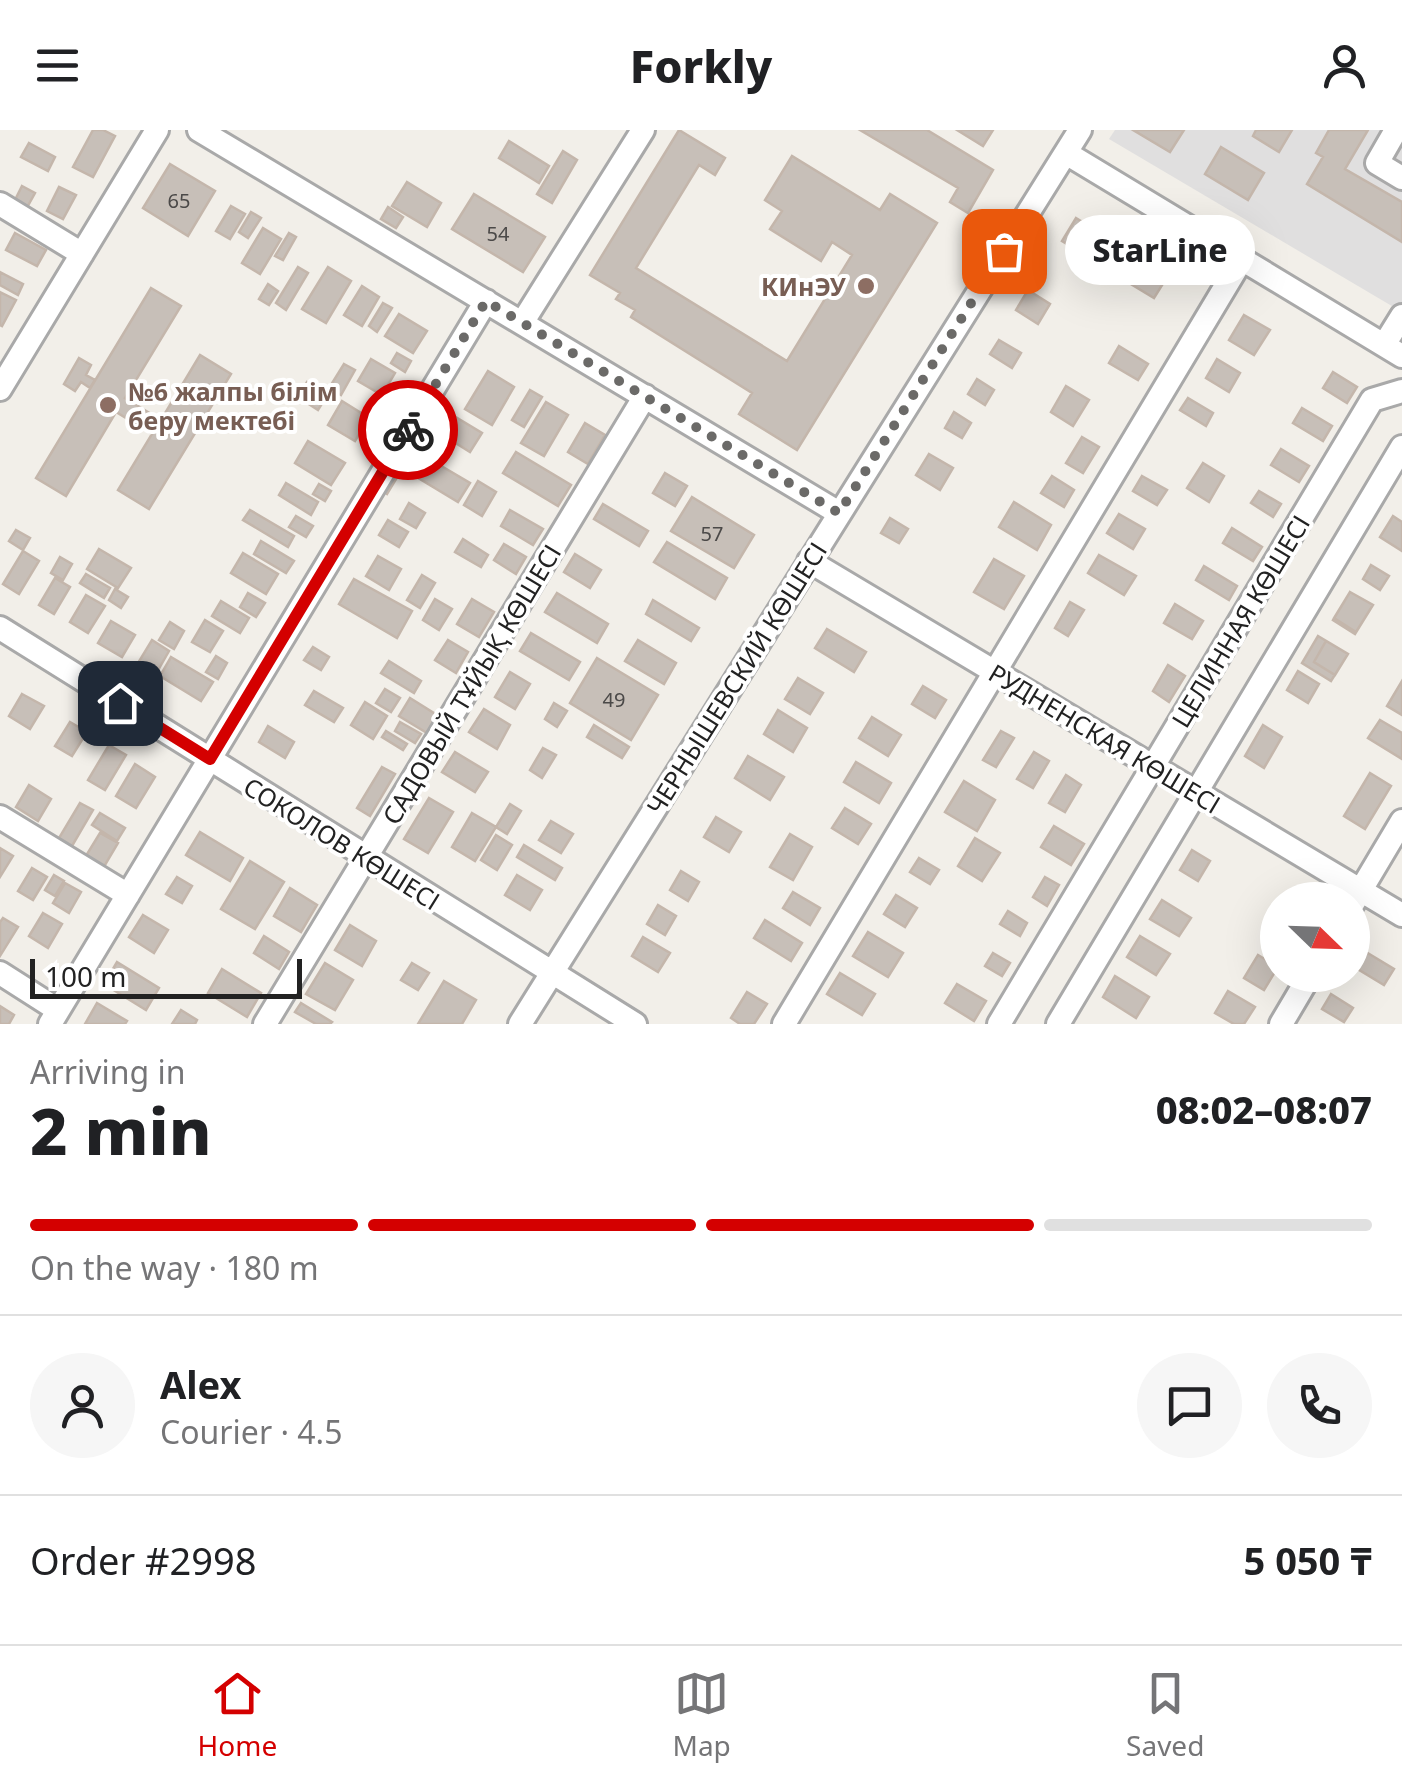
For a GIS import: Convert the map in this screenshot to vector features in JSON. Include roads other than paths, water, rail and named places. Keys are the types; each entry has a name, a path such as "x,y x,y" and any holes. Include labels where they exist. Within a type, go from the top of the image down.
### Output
{"street":[{"path":"0,389 157,130"},
{"path":"198,130 839,513"},
{"path":"522,323 643,130"},
{"path":"1396,130 1376,164 1402,178"},
{"name":"ЧЕРНЫШЕВСКИЙ КӨШЕСІ","path":"520,1024 1078,131"},
{"path":"1066,153 1393,351 1402,316"},
{"path":"0,204 82,254"},
{"path":"784,1024 1242,259"},
{"path":"0,973 54,1017 486,301"},
{"name":"ЦЕЛИННАЯ КӨШЕСІ","path":"999,1024 1372,400 1402,391"},
{"name":"САДОВЫЙ ТҰЙЫҚ КӨШЕСІ","path":"265,1024 645,396"},
{"name":"ЦЕЛИННАЯ КӨШЕСІ","path":"1058,1024 1402,447"},
{"name":"РУДНЕНСКАЯ КӨШЕСІ","path":"809,561 1196,792 1334,882"},
{"name":"СОКОЛОВ КӨШЕСІ","path":"0,628 635,1024"},
{"path":"0,817 128,894"},
{"path":"1366,882 1402,820"},
{"name":"РУДНЕНСКАЯ КӨШЕСІ","path":"1370,902 1402,915"},
{"path":"1281,1024 1300,992"}],"place":[{"name":"StarLine","path":"1004,251"},
{"name":"КИнЭУ","path":"866,286"},
{"name":"№6 жалпы білім беру мектебі","path":"108,405"}]}
